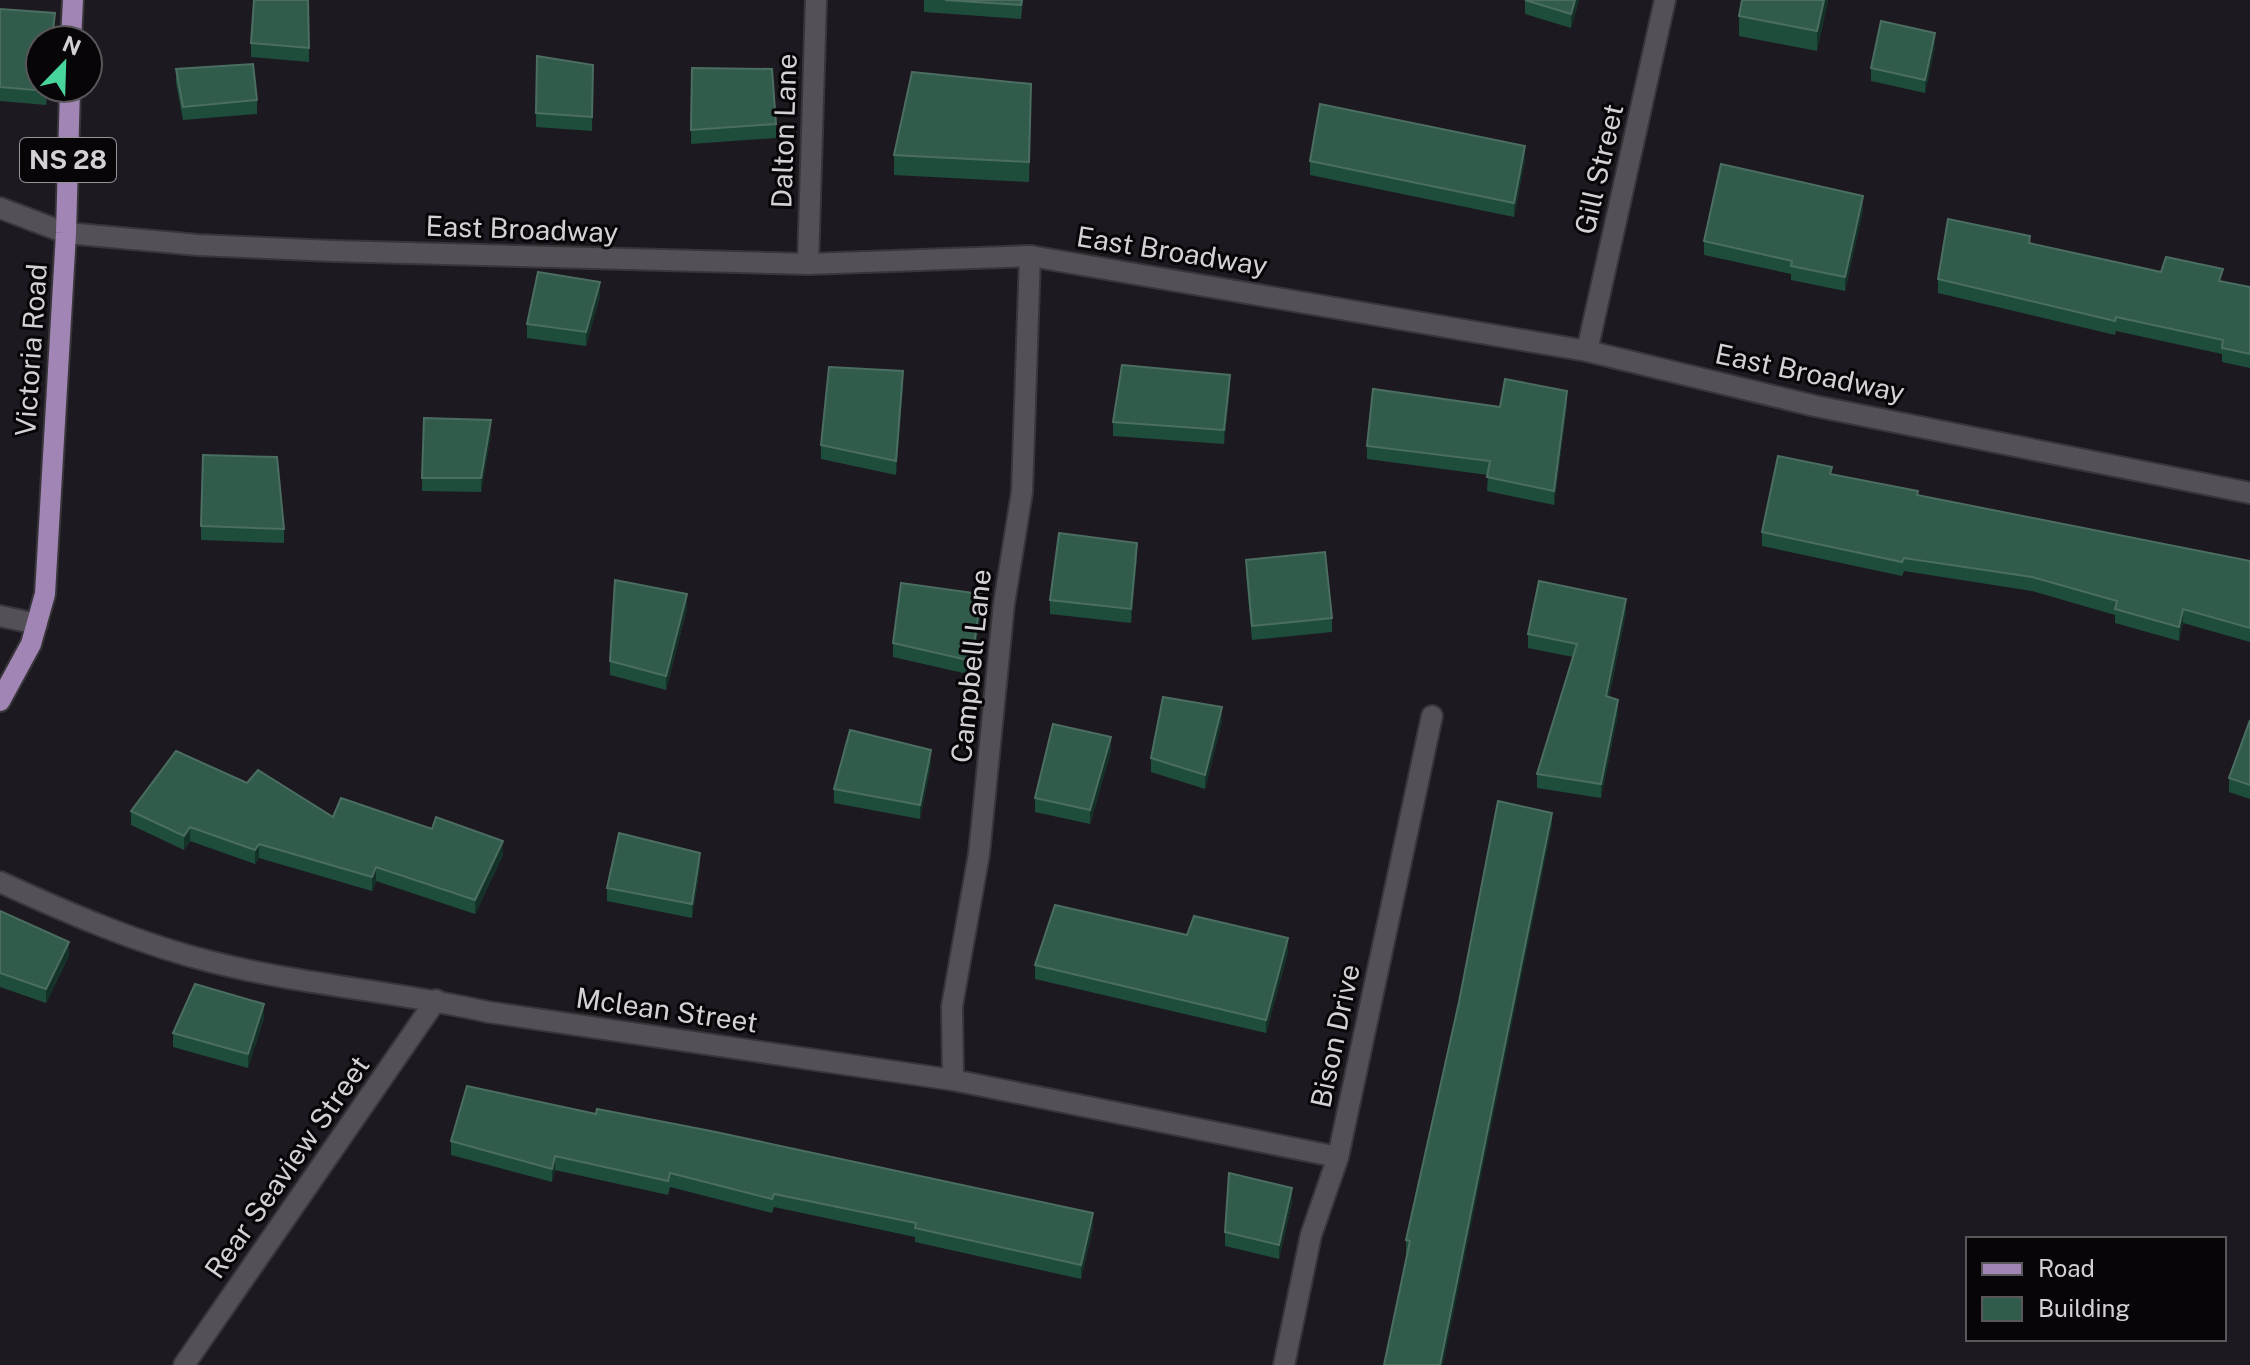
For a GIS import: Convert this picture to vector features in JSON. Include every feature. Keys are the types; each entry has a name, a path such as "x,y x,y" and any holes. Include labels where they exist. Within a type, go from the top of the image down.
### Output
{"main road":[{"path":"72,24 73,0"},
{"name":"Victoria Road","path":"0,701 18,673 37,624 47,569 46,536 66,233 70,104"}],"street":[{"name":"Dalton Lane","path":"808,264 816,0"},
{"name":"Gill Street","path":"1587,351 1665,0"},
{"name":"East Broadway","path":"0,208 66,233 198,245 808,264 1030,256 1587,351 1815,406 2250,493"},
{"name":"Campbell Lane","path":"953,1080 952,1006 979,854 1004,604 1022,492 1030,256"},
{"path":"0,616 37,624"},
{"name":"Bison Drive","path":"1284,1365 1311,1235 1338,1157 1432,716"},
{"name":"Mclean Street","path":"0,882 76,916 209,962 342,989 436,1000 488,1012 953,1080 1338,1157"},
{"name":"Rear Seaview Street","path":"184,1365 436,1000"}],"building":[{"path":"254,0 308,0 309,48 251,43"},
{"path":"945,0 1022,0 1021,5"},
{"path":"1525,0 1575,0 1571,14"},
{"path":"1742,0 1824,0 1817,31 1739,16"},
{"path":"0,9 55,13 54,24 24,24 24,89 0,87"},
{"path":"1881,21 1935,33 1925,80 1871,68"},
{"path":"537,56 593,65 592,117 536,113"},
{"path":"253,64 257,100 183,107 176,69"},
{"path":"692,68 772,69 776,124 691,130"},
{"path":"912,72 1031,84 1029,162 894,155"},
{"path":"1320,104 1525,146 1514,203 1310,161"},
{"path":"1721,164 1863,196 1845,277 1791,266 1792,261 1704,241"},
{"path":"1948,219 2030,236 2029,243 2161,272 2166,257 2223,269 2219,281 2250,287 2250,354 2222,348 2223,340 2116,317 2115,321 1938,279"},
{"path":"538,272 600,282 586,332 527,324"},
{"path":"1122,365 1230,375 1224,430 1113,422"},
{"path":"829,367 903,371 896,461 821,445"},
{"path":"1505,379 1567,391 1554,491 1487,477 1490,461 1367,446 1373,389 1500,407"},
{"path":"424,418 491,420 481,478 422,478"},
{"path":"203,455 277,457 284,529 201,526"},
{"path":"1778,456 1832,467 1830,474 1918,491 1917,495 2250,561 2250,628 2183,609 2179,627 2115,609 2117,601 2032,577 1904,558 1902,562 1762,532"},
{"path":"1059,533 1137,543 1131,609 1050,600"},
{"path":"1325,552 1332,618 1252,626 1246,560"},
{"path":"615,580 687,594 666,676 610,661"},
{"path":"1539,581 1626,599 1606,696 1618,700 1601,784 1537,774 1577,644 1528,634"},
{"path":"901,583 981,594 972,661 893,643"},
{"path":"1163,697 1222,707 1205,775 1151,758"},
{"path":"2250,720 2250,785 2229,778"},
{"path":"1053,724 1111,737 1090,810 1035,798"},
{"path":"850,730 931,750 920,805 834,789"},
{"path":"176,751 247,783 258,770 333,817 341,798 432,829 436,817 503,841 475,900 376,867 372,877 259,844 255,850 190,827 184,836 131,811"},
{"path":"1498,801 1552,813 1440,1365 1384,1365 1410,1241 1406,1240 1459,1002"},
{"path":"619,833 700,853 692,904 607,888"},
{"path":"1055,905 1187,935 1194,916 1288,938 1266,1020 1035,965"},
{"path":"0,911 69,942 46,989 0,973"},
{"path":"195,984 264,1004 248,1054 173,1033"},
{"path":"467,1086 596,1114 597,1109 711,1131 1093,1213 1081,1265 915,1228 916,1223 774,1194 772,1199 670,1173 668,1181 555,1156 552,1169 451,1141"},
{"path":"1229,1173 1292,1188 1279,1245 1225,1232"}]}
